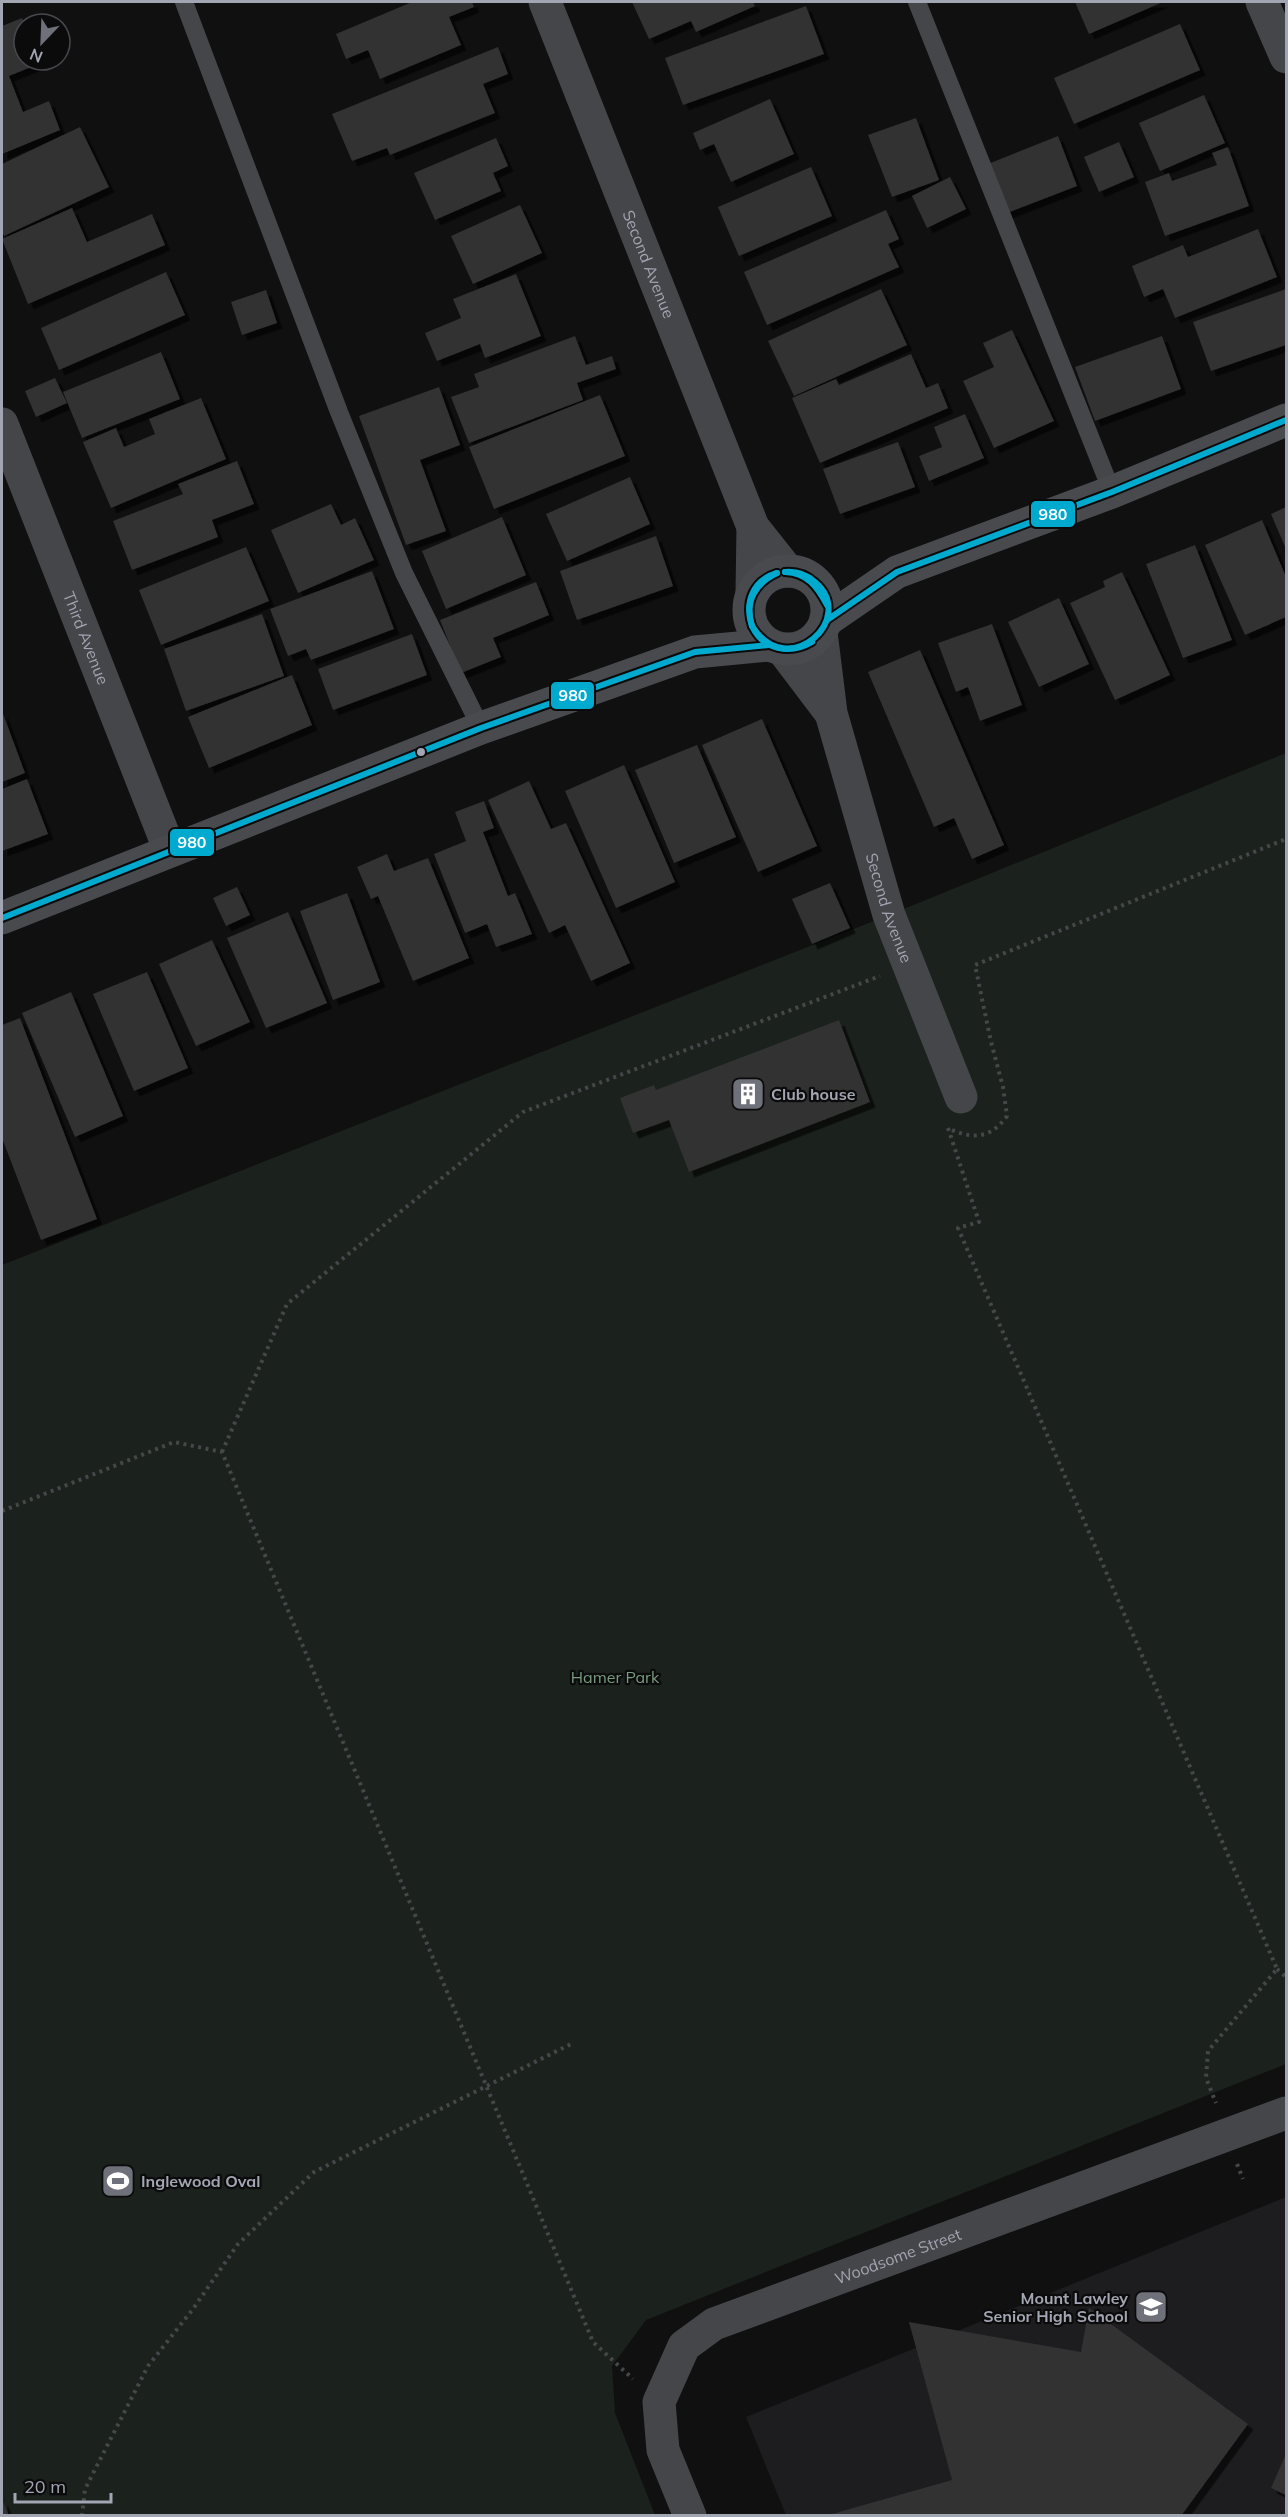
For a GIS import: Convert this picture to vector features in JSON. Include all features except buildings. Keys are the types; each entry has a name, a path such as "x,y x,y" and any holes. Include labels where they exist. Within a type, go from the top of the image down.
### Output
{"main road":[{"path":"2,918 482,728 695,652 798,649 811,643 824,626 897,572 1112,492 1287,420"},
{"path":"695,652 750,600 761,581 774,573 801,576 897,572"},
{"path":"801,576 823,591 827,605 824,626"},
{"path":"750,600 750,623 758,636 776,648"}],"street":[{"name":"Second Avenue","path":"545,2 753,527 801,576"},
{"path":"1262,2 1287,57"},
{"name":"Third Avenue","path":"2,424 170,851"},
{"name":"Second Avenue","path":"750,600 753,527"},
{"name":"Second Avenue","path":"824,626 831,713 890,915 962,1097"},
{"name":"Second Avenue","path":"776,648 831,713"},
{"name":"Woodsome Street","path":"658,2402 684,2346 714,2324 1287,2113"},
{"path":"658,2402 663,2450 690,2516"}],"lane":[{"path":"184,2 339,412 400,563 482,728"},
{"path":"917,2 1112,492"}],"path":[{"path":"943,1124 973,1137 999,1128 1007,1116 1003,1087 975,964 1287,839"},
{"path":"658,2402 593,2342 222,1452 287,1304 523,1112 884,975"},
{"path":"948,1128 980,1222 958,1228 1277,1970 1287,1977"},
{"path":"2,1511 174,1442 222,1452"},
{"path":"1243,2179 1206,2078 1208,2051 1277,1970"},
{"path":"82,2516 85,2489 148,2366 193,2309 238,2244 314,2172 573,2043"}],"shaded area":[{"name":"Mount Lawley Senior High School","path":"1286,2197 1286,2515 786,2515 746,2417"}],"green space":[{"name":"Hamer Park","path":"1286,753 1286,2064 646,2320 612,2366 615,2413 655,2515 2,2516 2,1265 889,915"}],"transit line":[{"name":"980","path":"827,620 897,572 1112,492 1286,420"},
{"name":"980","path":"752,626 767,642 783,648 799,647 813,639 823,627 828,612 826,597 815,582 808,577 785,572"},
{"name":"980","path":"785,572 805,578 819,592 827,605"},
{"name":"980","path":"752,626 749,609 752,593 762,581 777,573"},
{"name":"980","path":"752,626 750,609 754,594 763,582 777,573"},
{"name":"980","path":"752,626 763,640 778,648 795,648 812,642"},
{"name":"980","path":"2,918 481,728 695,652 769,645"}],"place":[{"name":"Club house","path":"748,1094"},
{"name":"Inglewood Oval","path":"118,2181"},
{"name":"Mount Lawley Senior High School","path":"1151,2307"}]}
